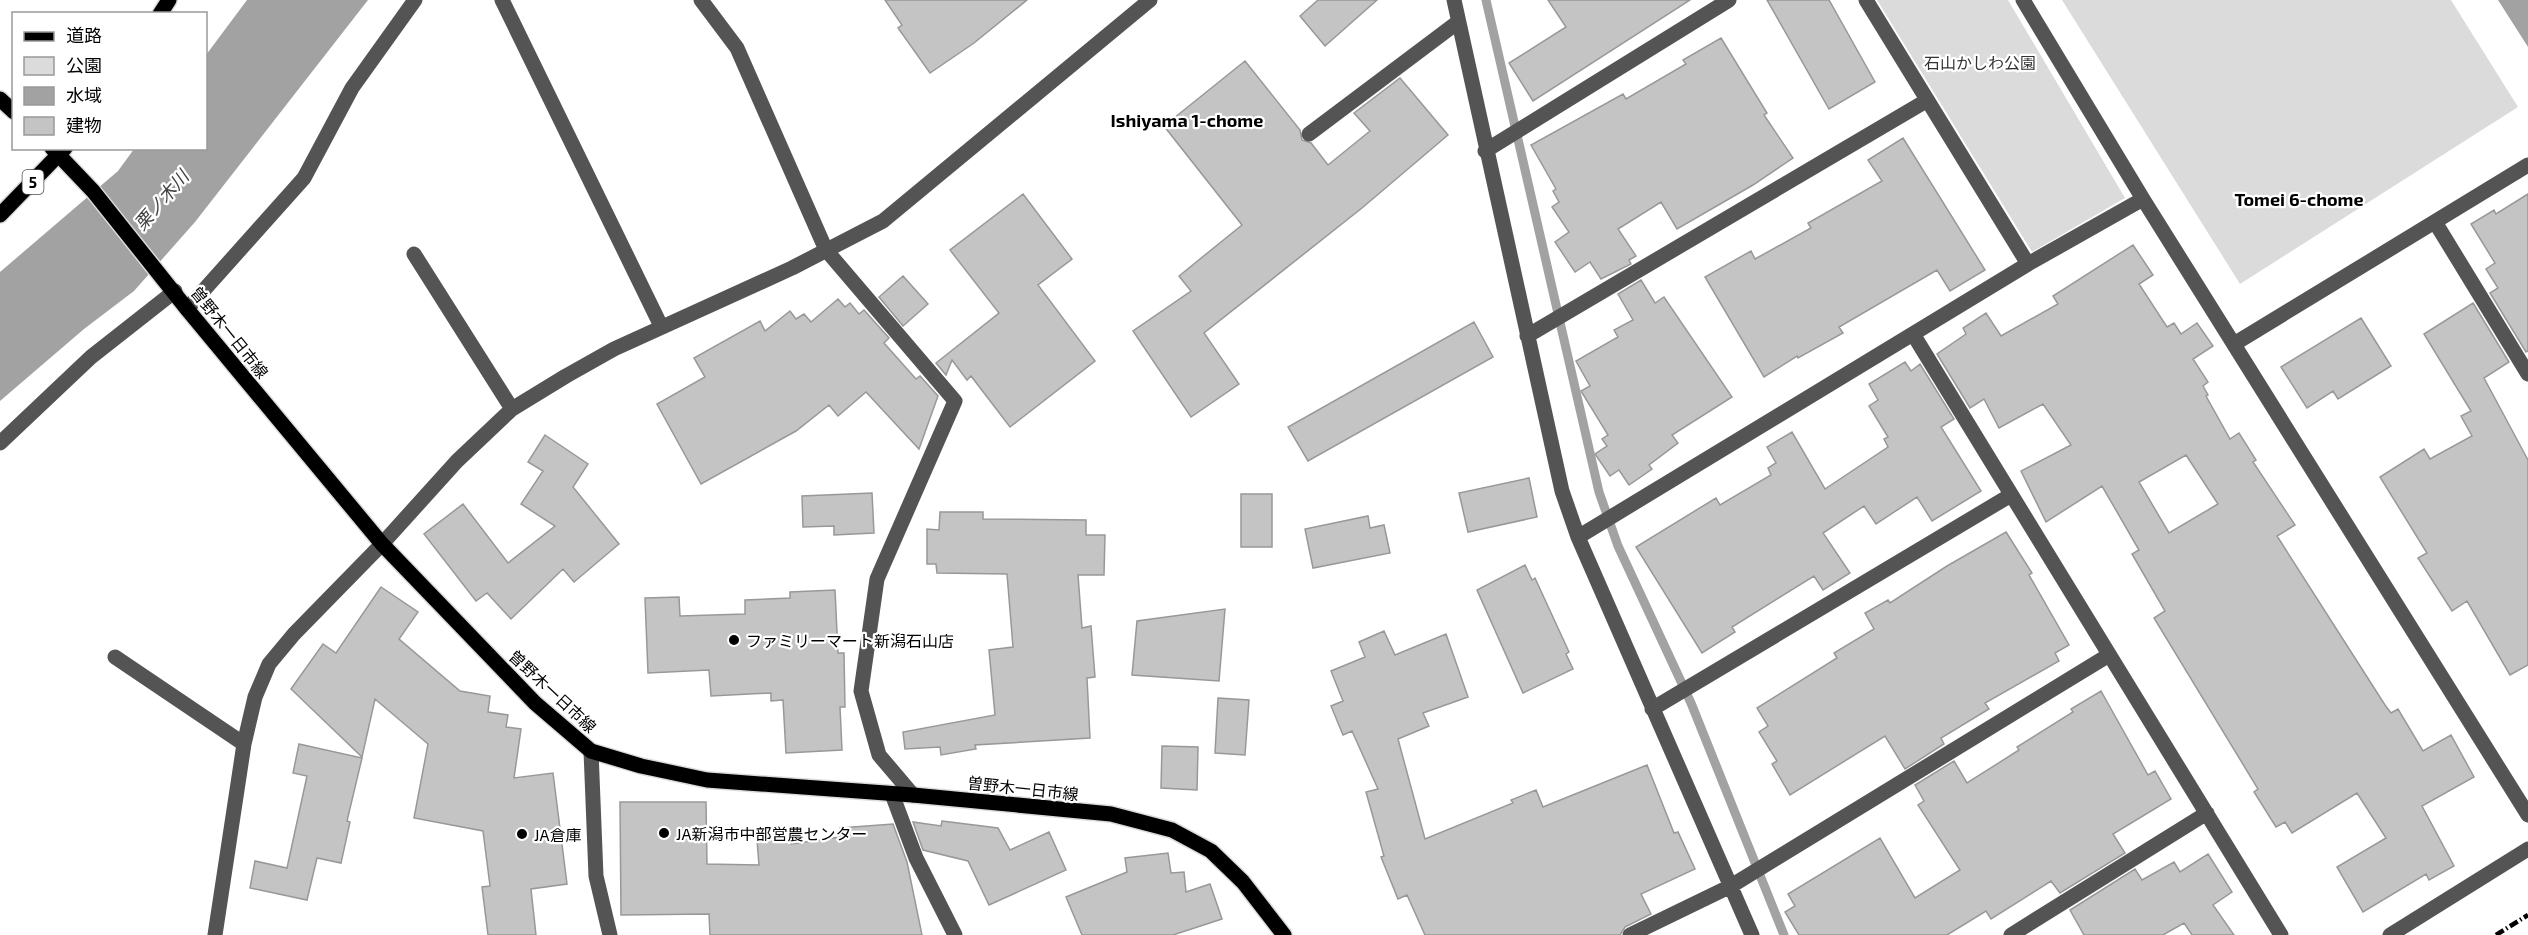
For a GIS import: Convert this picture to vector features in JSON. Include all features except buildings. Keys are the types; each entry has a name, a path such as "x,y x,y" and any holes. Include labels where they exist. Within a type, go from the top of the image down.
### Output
{"main road":[{"path":"0,99 12,110"},
{"name":"曽野木一日市線","path":"59,151 382,544 535,703 591,751 641,766 707,780 914,795 1111,814 1172,830 1211,851 1243,882 1284,935"},
{"name":"5","path":"0,215 59,151"}],"street":[{"path":"187,309 304,178 352,88 415,0"},
{"path":"502,0 661,326"},
{"path":"701,0 737,48 826,250 955,401 877,579 861,691 879,755 914,795"},
{"path":"215,935 244,744 255,697 270,664 294,634 382,544 457,461 512,409 585,365 661,326 792,268 883,221 1150,0"},
{"path":"1454,0 1485,151 1562,491 1578,537 1752,935"},
{"path":"1485,151 1729,0"},
{"path":"1866,0 2028,264"},
{"path":"2023,0 2143,199 2528,815"},
{"path":"1310,134 1458,22"},
{"path":"1527,336 1926,101"},
{"path":"2234,344 2528,165"},
{"path":"1578,537 2028,264 2143,199"},
{"path":"2435,222 2528,374"},
{"path":"414,254 512,409"},
{"path":"0,443 91,357 175,291"},
{"path":"1913,334 2281,935"},
{"path":"1652,709 2011,495"},
{"path":"1630,935 1731,886 2109,655"},
{"path":"115,657 244,744"},
{"path":"591,751 596,876 610,935"},
{"path":"892,794 916,858 955,935"},
{"path":"2011,935 2207,813"},
{"path":"2391,935 2528,849"}],"green space":[{"name":"石山かしわ公園","path":"1877,0 2008,0 2125,198 2032,252"},
{"path":"2062,0 2451,0 2518,107 2240,284"}],"water":[{"name":"栗ノ木川","path":"247,0 368,0 195,222 134,291 84,329 0,401 0,272 118,171 133,150 207,150 207,54"},
{"path":"2498,0 2528,0 2528,47"}],"waterway":[{"path":"1486,0 1599,492 1618,546 1691,703 1784,935"}],"railway":[{"path":"2496,935 2528,915"}],"place":[{"name":"ファミリーマート新潟石山店","path":"734,640"},
{"name":"JA新潟市中部営農センター","path":"664,833"},
{"name":"JA倉庫","path":"522,834"}],"district":[{"name":"Ishiyama 1-chome","path":"1187,120"},
{"name":"Tomei 6-chome","path":"2299,199"}]}
